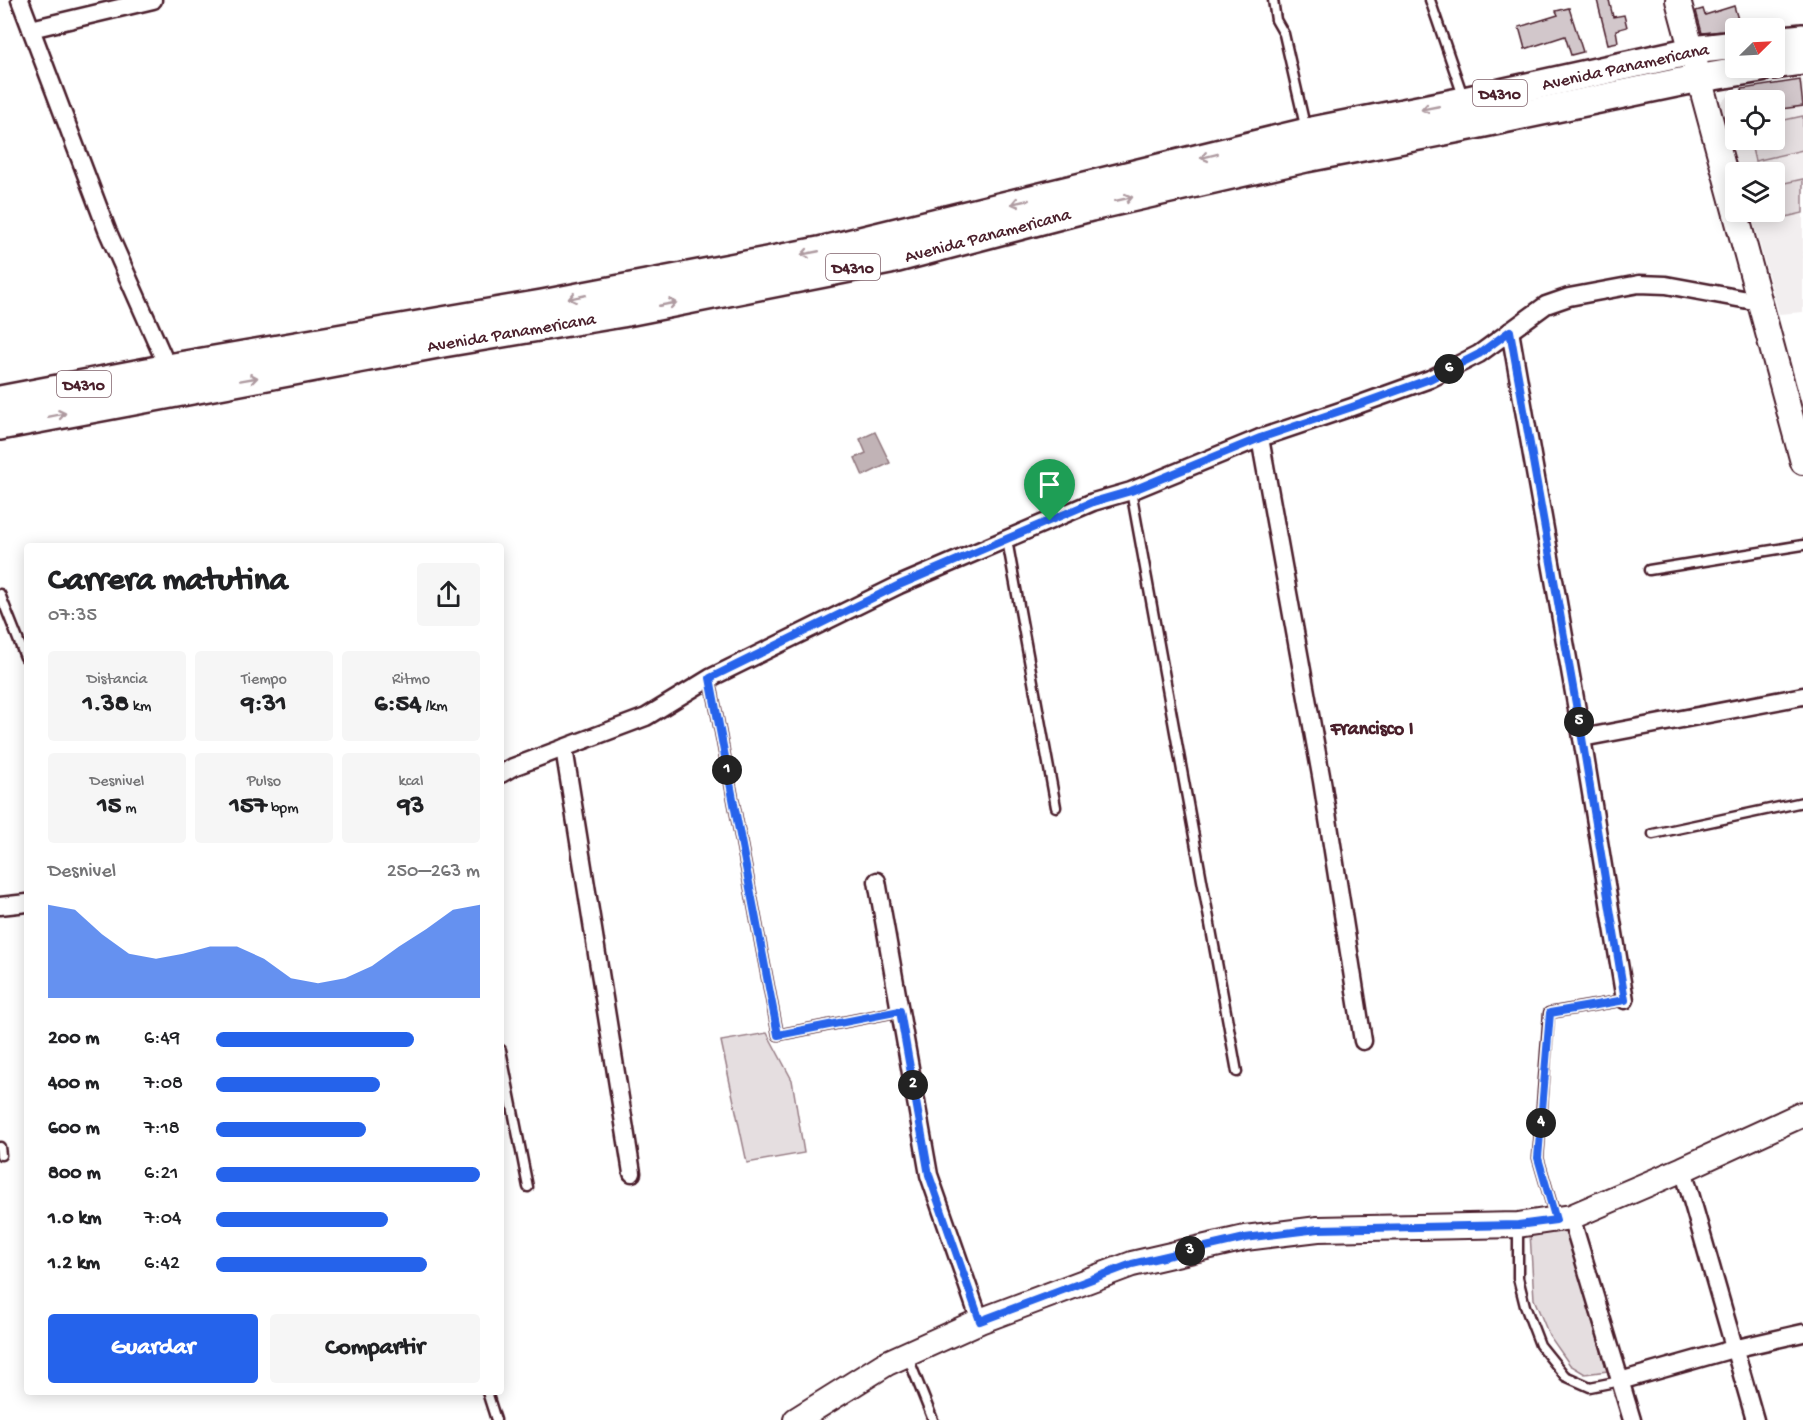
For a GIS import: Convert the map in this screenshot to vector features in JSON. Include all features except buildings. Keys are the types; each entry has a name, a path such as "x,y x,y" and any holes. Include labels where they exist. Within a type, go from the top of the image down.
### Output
{"main road":[{"path":"1678,0 1802,453"},
{"path":"1785,40 1803,38"},
{"name":"Avenida Panamericana","path":"0,426 168,368 443,343 620,301 890,260 988,222 1256,157 1467,114 1692,51 1725,46"},
{"path":"1785,63 1803,61"},
{"name":"Avenida Panamericana","path":"1256,157 1307,132 1467,114 1725,74"},
{"name":"Avenida Panamericana","path":"0,400 90,396 337,351"},
{"path":"796,1420 888,1363 907,1354 980,1321 1132,1264 1245,1238 1318,1229 1518,1225 1564,1218 1683,1169 1803,1114"}],"street":[{"path":"20,0 107,230 168,368"},
{"path":"31,29 153,0"},
{"path":"504,773 646,717 710,678 899,585 1093,502 1131,491 1260,438 1430,379 1479,354 1546,305 1569,297 1639,284 1666,285 1759,302"},
{"path":"1510,331 1582,738 1625,1000"},
{"path":"1260,438 1322,781 1363,1041"},
{"path":"1582,738 1803,696"},
{"path":"564,748 632,1173"},
{"path":"877,881 929,1175 980,1321"},
{"path":"0,906 24,903"},
{"path":"1683,1169 1755,1420"},
{"path":"1564,1218 1632,1420"},
{"path":"1620,1381 1733,1349 1803,1333"}],"lane":[{"path":"1273,0 1276,20 1284,34 1307,132"},
{"path":"1430,0 1467,114"},
{"path":"1131,491 1237,1072"},
{"path":"1007,540 1056,807"},
{"path":"1649,570 1803,545"},
{"path":"0,594 24,652"},
{"path":"710,678 778,1035 900,1011"},
{"path":"1653,834 1803,802"},
{"path":"1564,1218 1538,1158 1550,1013 1625,1000"},
{"path":"504,1065 528,1187"},
{"path":"1518,1225 1518,1278 1525,1306 1540,1345 1566,1376 1590,1387 1620,1381"},
{"path":"907,1354 933,1420"},
{"path":"488,1395 496,1420"}],"shaded area":[{"path":"1803,80 1803,312 1779,314 1754,222 1785,222 1785,162 1737,162 1734,150 1785,150 1785,90 1740,90"},
{"path":"1725,99 1725,120 1720,103"},
{"path":"1803,116 1803,150 1755,161 1752,150 1785,150 1785,120"},
{"path":"1803,179 1803,213 1785,217 1785,183"},
{"path":"875,432 890,463 863,476 855,458 866,453 860,439"},
{"path":"767,1033 792,1080 804,1153 747,1163 721,1041"},
{"path":"1566,1231 1607,1371 1585,1374 1570,1365 1549,1335 1534,1299 1530,1233"}],"district":[{"name":"Francisco I","path":"1372,727"}],"route":[{"path":"1510,331 1582,738 1625,1000 1550,1013 1538,1158 1556,1220 1518,1225 1318,1229 1245,1238 1132,1264 980,1321 929,1175 900,1011 778,1035 710,678 899,585 1050,521 1093,502 1131,491 1260,438 1430,379 1479,354 1510,331"}]}
